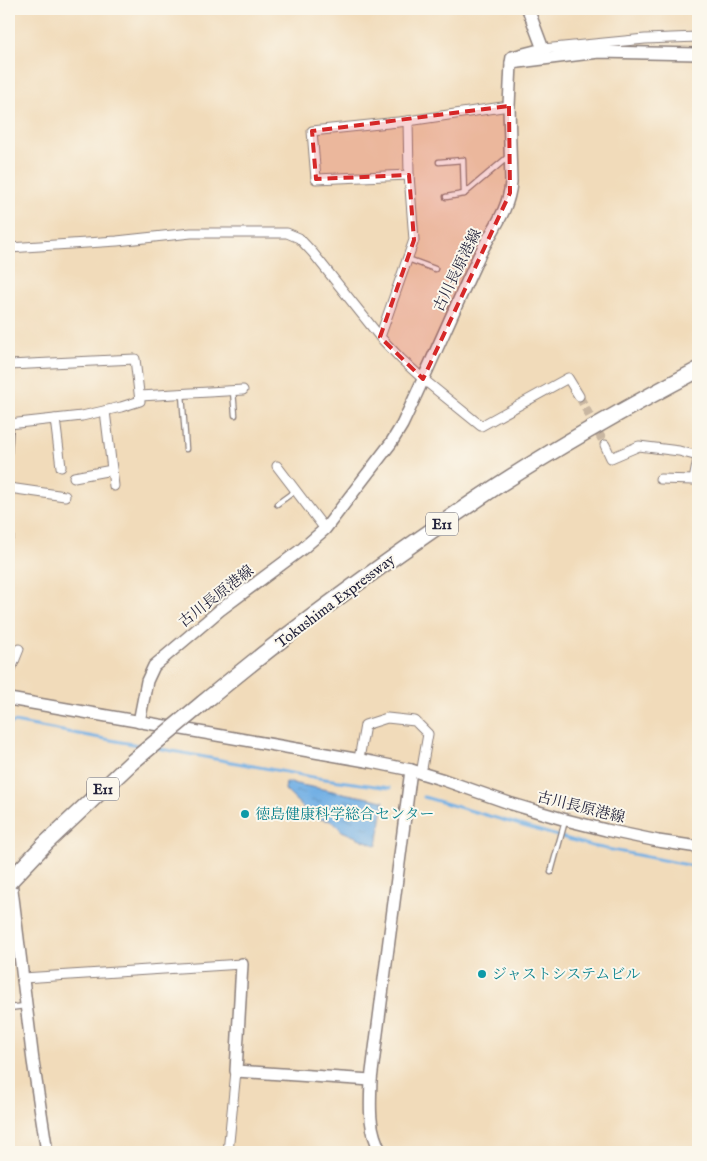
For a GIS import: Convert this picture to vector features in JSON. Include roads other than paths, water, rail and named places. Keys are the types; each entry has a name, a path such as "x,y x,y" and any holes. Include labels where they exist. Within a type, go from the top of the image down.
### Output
{"highway":[{"name":"Tokushima Expressway","path":"9,882 45,844 132,762 298,627 383,564 481,497 571,441 698,370"}],"main road":[{"path":"528,9 543,49 512,56 511,63 599,52 698,54"},
{"name":"古川長原港線","path":"511,63 509,106 511,188 507,204 484,245 402,425 391,443 325,529 302,549 220,610 154,666 147,681 139,722 359,759 444,780 564,825 606,830 698,847"},
{"path":"9,699 139,722"},
{"path":"381,1152 370,1124 371,1080 416,772"},
{"path":"9,865 13,932 23,978 47,1152"},
{"path":"242,964 236,1071 371,1080"}],"street":[{"path":"543,49 645,39 698,37"},
{"path":"409,175 316,179 312,130 408,121 509,106"},
{"path":"380,337 414,240 409,175 408,121"},
{"path":"9,248 117,241 191,233 286,232 299,238 313,253 380,337 401,360 481,426 568,378 579,396"},
{"path":"9,366 135,359 140,396 140,401 82,416 10,424"},
{"path":"140,396 243,390"},
{"path":"105,410 114,486"},
{"path":"55,419 61,467"},
{"path":"605,445 611,458 639,446 679,451 698,458 694,480 660,479"},
{"path":"278,466 325,529"},
{"path":"74,477 112,470"},
{"path":"9,488 65,496"},
{"path":"9,674 20,649"},
{"path":"359,759 365,725 387,718 416,721 428,734 416,772"},
{"path":"23,978 242,964"},
{"path":"228,1152 236,1071"}],"lane":[{"path":"446,198 464,194 510,155"},
{"path":"439,162 463,160 464,194"},
{"path":"408,260 434,269"},
{"path":"233,391 235,415"},
{"path":"182,394 186,449"},
{"path":"9,452 10,424"},
{"path":"277,504 296,491"},
{"path":"550,872 564,825"},
{"path":"9,1008 26,1006"}],"water":[{"path":"286,782 384,801 377,846 342,831 332,821 314,818 285,790"}],"waterway":[{"path":"9,725 14,722 143,746"},
{"path":"9,747 9,758"},
{"path":"156,748 318,778 390,788"},
{"path":"424,797 592,846 698,867"}],"tunnel":[{"path":"579,396 605,445"}],"place":[{"name":"徳島健康科学総合センター","path":"245,814"},
{"name":"ジャストシステムビル","path":"482,974"}]}
